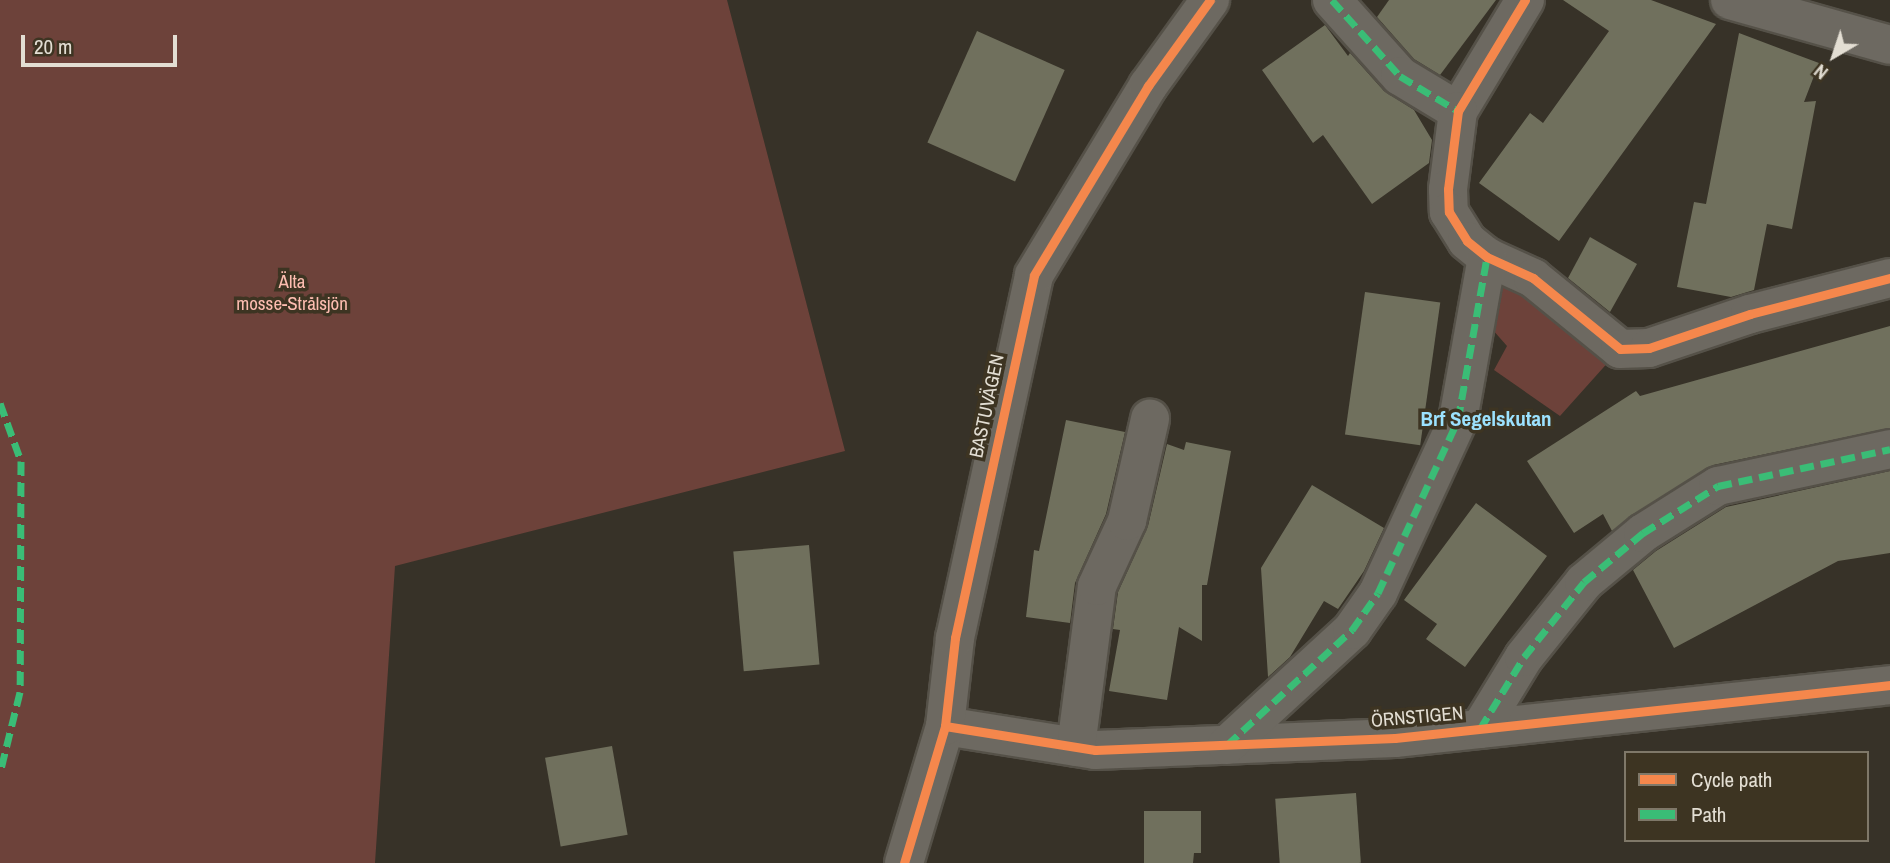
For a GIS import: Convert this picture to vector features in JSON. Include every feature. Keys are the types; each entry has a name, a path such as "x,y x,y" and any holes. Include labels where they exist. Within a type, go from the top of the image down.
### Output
{"street":[{"name":"BASTUVÄGEN","path":"905,863 945,726 955,638 1034,275 1148,86 1210,0"},
{"path":"1332,0 1400,76 1458,111"},
{"path":"1525,0 1458,111 1448,189 1450,212 1467,241 1487,257 1534,278 1620,349 1649,348 1750,314 1890,278"},
{"path":"1730,0 1890,46"},
{"path":"1227,745 1352,630 1378,593 1458,420 1487,257"},
{"path":"1076,747 1097,586 1127,522 1150,419"},
{"path":"1480,729 1524,657 1584,582 1643,533 1718,486 1890,449"},
{"name":"ÖRNSTIGEN","path":"945,726 1076,747 1227,745 1480,729 1890,685"}],"green space":[{"name":"Älta mosse-Strålsjön","path":"0,0 727,0 845,451 395,566 375,863 0,863"},
{"path":"1487,257 1620,349 1560,416 1494,370 1507,346 1477,312"}],"building":[{"path":"1389,0 1496,0 1440,75 1414,59 1377,17"},
{"path":"1563,0 1651,0 1716,24 1559,241 1479,183 1530,113 1543,123 1609,31"},
{"path":"1325,25 1348,56 1350,53 1384,91 1414,110 1432,140 1429,163 1372,204 1323,135 1313,143 1262,70"},
{"path":"977,31 1065,70 1015,181 927,142"},
{"path":"1739,33 1819,63 1804,102 1816,101 1792,229 1767,224 1754,290 1731,297 1677,287 1694,202 1706,204"},
{"path":"1590,237 1637,264 1610,312 1568,278"},
{"path":"1365,292 1440,303 1420,445 1345,435"},
{"path":"1890,326 1890,428 1713,465 1612,531 1603,514 1574,533 1527,461 1636,391 1640,396"},
{"path":"1066,420 1125,432 1106,514 1075,583 1070,623 1026,617 1034,550 1039,551"},
{"path":"1186,442 1231,451 1207,585 1202,585 1202,641 1179,627 1167,700 1109,691 1120,630 1113,629 1118,592 1148,526 1167,444 1184,450"},
{"path":"1890,471 1890,553 1838,561 1674,648 1633,570 1656,551 1726,507"},
{"path":"1312,485 1384,528 1364,571 1338,609 1324,601 1290,657 1268,677 1261,568"},
{"path":"1476,503 1547,556 1465,667 1426,639 1437,624 1404,600"},
{"path":"809,545 819,665 744,671 733,552"},
{"path":"612,746 628,835 561,846 545,758"},
{"path":"1356,793 1361,863 1280,863 1275,799"},
{"path":"1144,811 1201,811 1201,853 1194,853 1193,863 1144,863"}],"marked path":[{"path":"1332,0 1400,76 1458,111"},
{"path":"1227,745 1352,630 1378,593 1458,420 1487,257"},
{"path":"0,403 21,461 20,692 0,773"},
{"path":"1480,729 1524,657 1584,582 1643,533 1718,486 1890,449"}],"cycle path":[{"path":"904,863 945,726 955,638 1034,275 1148,86 1210,0"},
{"path":"1525,0 1458,111 1448,189 1449,212 1467,241 1487,257 1533,278 1620,349 1649,348 1750,314 1890,278"},
{"path":"945,726 1095,750 1395,738 1890,685"}],"district":[{"name":"Brf Segelskutan","path":"1486,419"}]}
